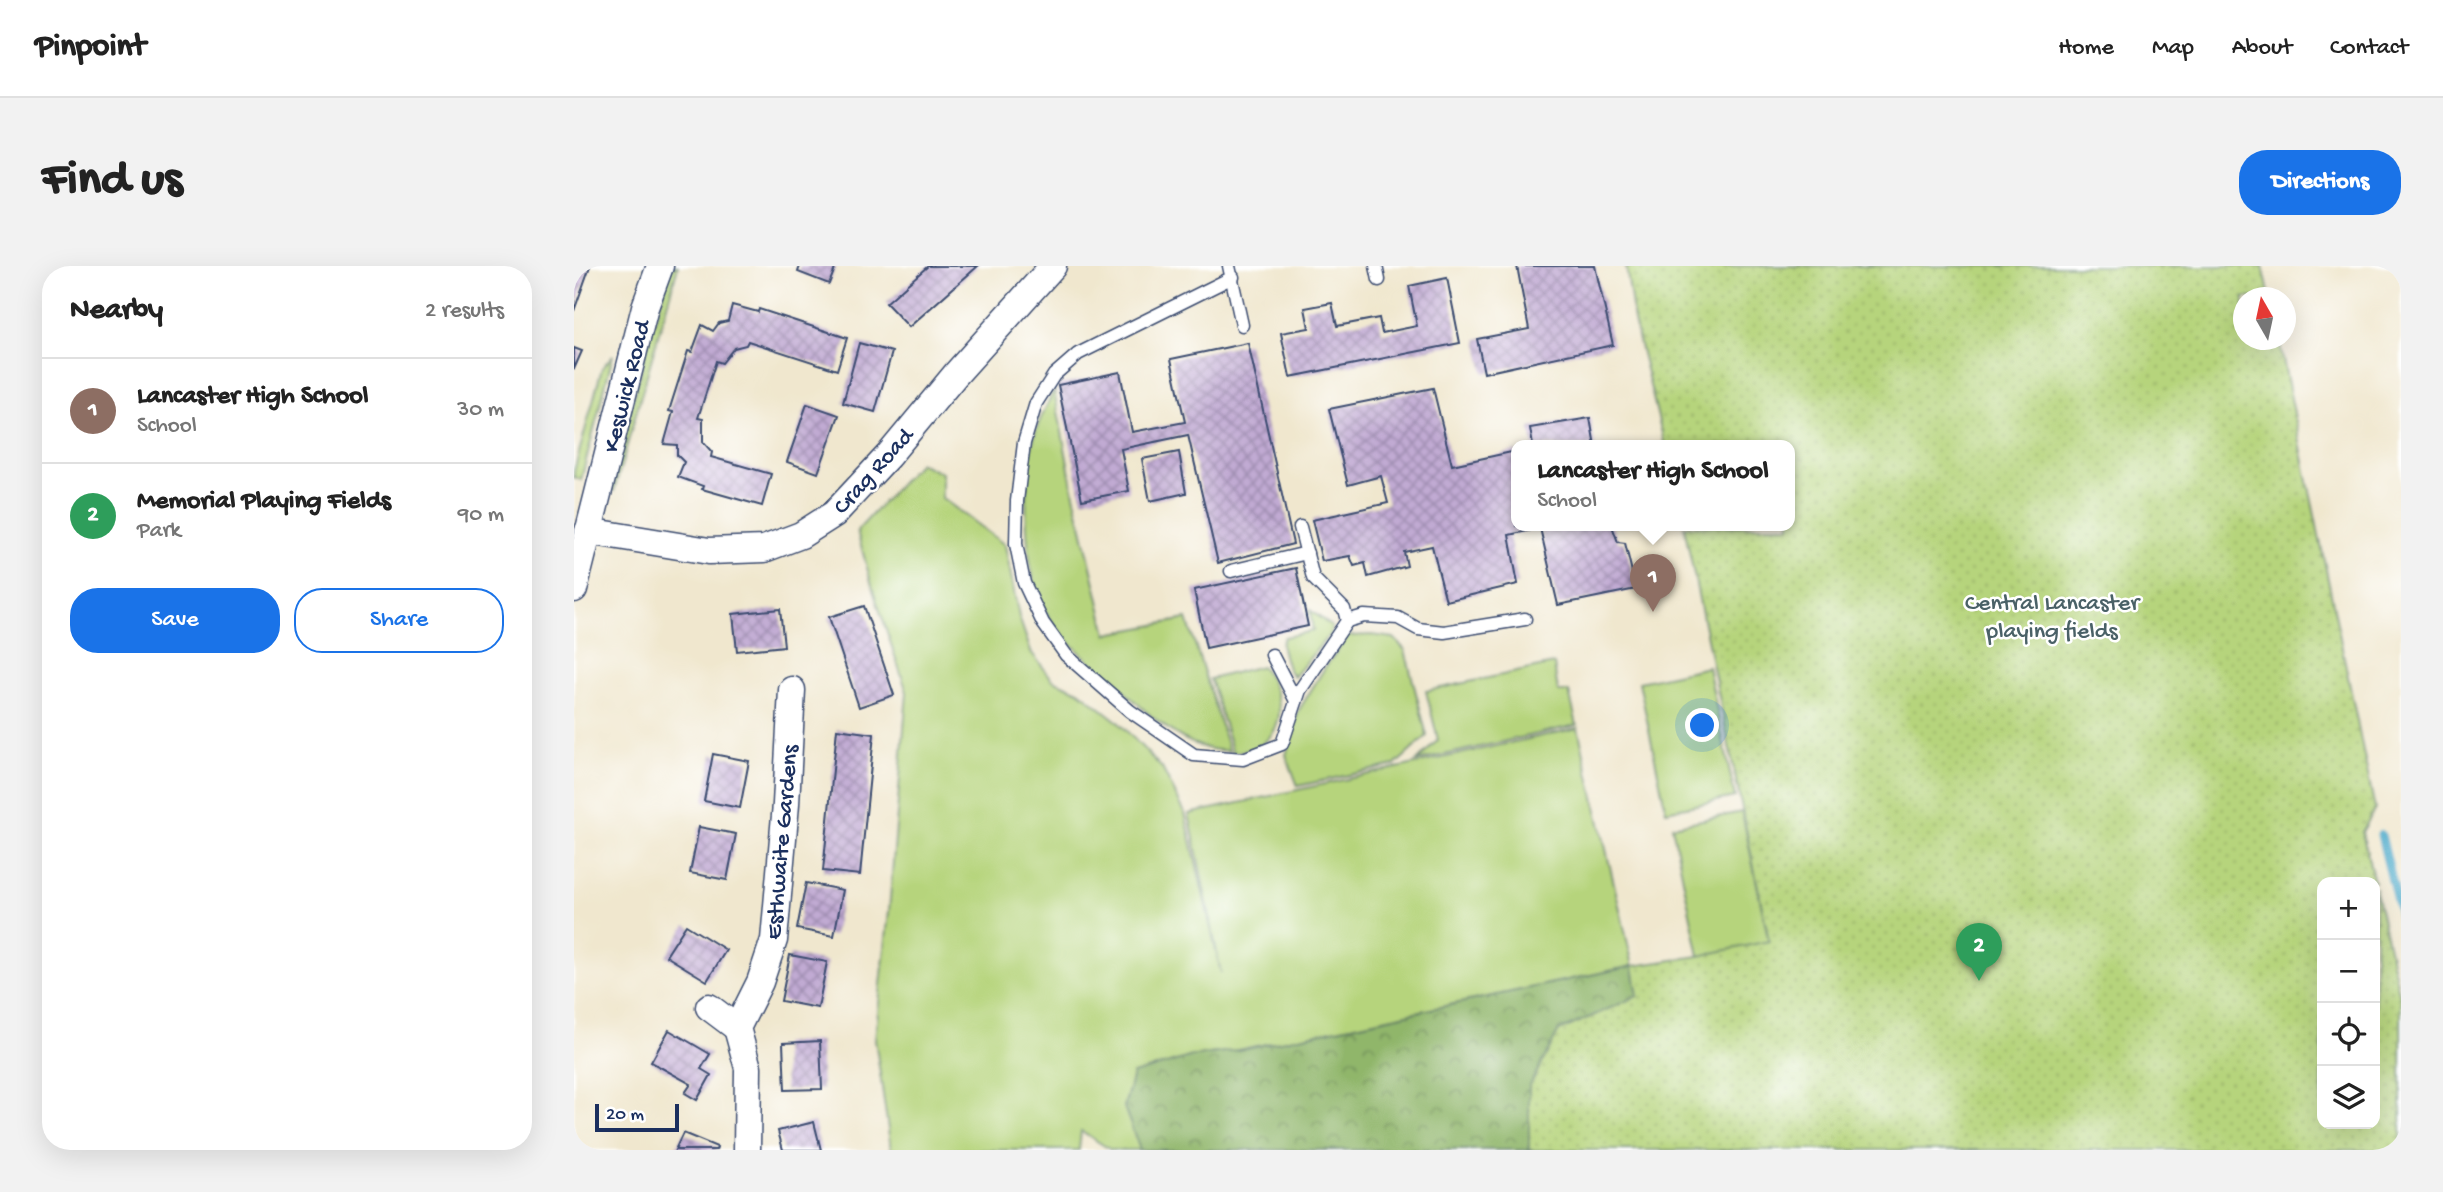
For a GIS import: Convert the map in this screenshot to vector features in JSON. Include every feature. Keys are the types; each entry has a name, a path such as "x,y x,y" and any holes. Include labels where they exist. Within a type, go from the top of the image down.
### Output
{"street":[{"name":"Keswick Road","path":"574,589 645,307 660,266"},
{"name":"Crag Road","path":"588,531 709,551 764,549 801,535 834,514 1053,266"},
{"name":"Esthwaite Gardens","path":"737,1028 760,982 774,940 786,804 792,690"},
{"path":"709,1007 737,1028 748,1068 747,1150"}],"lane":[{"path":"1376,266 1380,280"},
{"path":"1242,325 1231,272 1079,354 1054,375 1036,403 1024,443 1017,501 1016,544 1024,583 1043,623 1066,655 1130,711 1194,755 1243,759 1282,744 1300,690 1347,621 1364,616 1398,618 1418,629 1444,632 1525,620"},
{"path":"1300,527 1312,578 1344,609 1347,621"},
{"path":"1231,571 1307,553"},
{"path":"1272,655 1296,702"}],"green space":[{"path":"672,266 678,266 614,491 610,489 648,343"},
{"name":"Central Lancaster playing fields","path":"1626,266 2263,266 2268,287 2233,287 2233,350 2281,350 2375,809 2362,832 2373,877 2317,877 2317,1129 2380,1129 2380,909 2401,1001 2401,1150 1529,1150 1529,1087 1559,1031 1638,996 1633,966 1769,941 1685,531 1795,531 1795,440 1664,440 1634,321"},
{"path":"613,355 581,480 574,477 574,471 602,368"},
{"path":"1054,390 1073,490 1107,634 1187,619 1229,751 1209,749 1191,742 1159,722 1070,643 1046,612 1032,573 1026,500 1035,434"},
{"path":"919,463 942,473 942,498 1005,545 1019,617 1031,652 1053,680 1079,691 1117,721 1162,768 1185,813 1221,973 1189,814 1578,728 1633,966 1238,1050 1189,1057 1140,1150 1111,1150 1081,1131 1079,1150 891,1150 875,1039 889,911 907,692 874,593 857,531"},
{"path":"1310,610 1332,627 1330,634 1294,677 1288,669 1281,645 1284,637 1313,631"},
{"path":"1348,636 1394,638 1405,650 1427,736 1395,765 1298,786 1286,755 1299,710"},
{"path":"1554,664 1558,692 1569,692 1577,725 1417,761 1438,740 1426,691"},
{"path":"1261,666 1277,697 1279,718 1269,738 1259,746 1233,753 1210,679"},
{"path":"1708,667 1735,797 1666,811 1639,682"},
{"path":"1742,812 1769,942 1699,956 1672,826"},
{"path":"1633,966 1638,996 1559,1031 1529,1087 1529,1150 1140,1150 1124,1107 1133,1074 1189,1057 1238,1050"}],"building":[{"path":"574,266 590,266 574,311"},
{"path":"800,266 836,266 829,284 798,272"},
{"path":"928,266 978,266 909,327 886,303"},
{"path":"1517,266 1595,266 1613,345 1484,373 1477,339 1529,329"},
{"path":"1447,278 1460,343 1290,377 1281,333 1309,328 1305,308 1332,303 1337,326 1379,318 1382,333 1417,326 1409,286"},
{"path":"732,305 758,312 759,309 847,338 837,370 748,341 746,345 734,348 722,363 716,361 698,418 703,419 703,442 712,452 711,457 771,474 762,506 702,489 703,486 678,477 684,462 677,455 677,445 664,444 673,412 669,411 688,351 692,352 702,325 713,331 719,323 728,321"},
{"path":"859,343 892,352 875,412 843,403"},
{"path":"1248,343 1293,544 1218,563 1188,435 1121,449 1129,491 1082,500 1058,385 1120,372 1132,432 1185,422 1171,359"},
{"path":"574,348 582,351 574,369"},
{"path":"1433,388 1452,465 1511,452 1511,531 1527,531 1509,535 1518,584 1446,601 1432,546 1404,552 1407,566 1368,577 1365,563 1354,566 1350,556 1322,561 1312,520 1388,503 1381,476 1348,485 1329,409"},
{"path":"807,404 839,415 818,473 787,462"},
{"path":"1590,418 1594,440 1532,440 1530,428"},
{"path":"1179,452 1186,493 1150,501 1142,459"},
{"path":"1541,531 1614,531 1618,542 1625,543 1636,589 1558,605"},
{"path":"1296,568 1308,626 1206,648 1194,590"},
{"path":"864,606 894,695 859,707 829,617"},
{"path":"780,609 784,646 737,651 733,614"},
{"path":"837,729 874,734 860,875 823,871"},
{"path":"713,754 749,761 740,808 704,801"},
{"path":"699,827 736,834 727,880 690,873"},
{"path":"806,883 843,890 834,936 797,929"},
{"path":"686,925 726,950 707,981 666,956"},
{"path":"790,955 827,962 818,1008 781,1001"},
{"path":"669,1030 710,1054 701,1069 711,1075 697,1100 685,1093 691,1084 651,1062"},
{"path":"820,1041 822,1089 785,1090 783,1043"},
{"path":"814,1122 821,1150 783,1150 778,1131"},
{"path":"683,1133 717,1147 716,1150 675,1150"}],"waterway":[{"path":"2381,835 2401,918"}],"place":[{"name":"Lancaster High School","path":"1653,612"},
{"name":"Memorial Playing Fields","path":"1979,981"}]}
